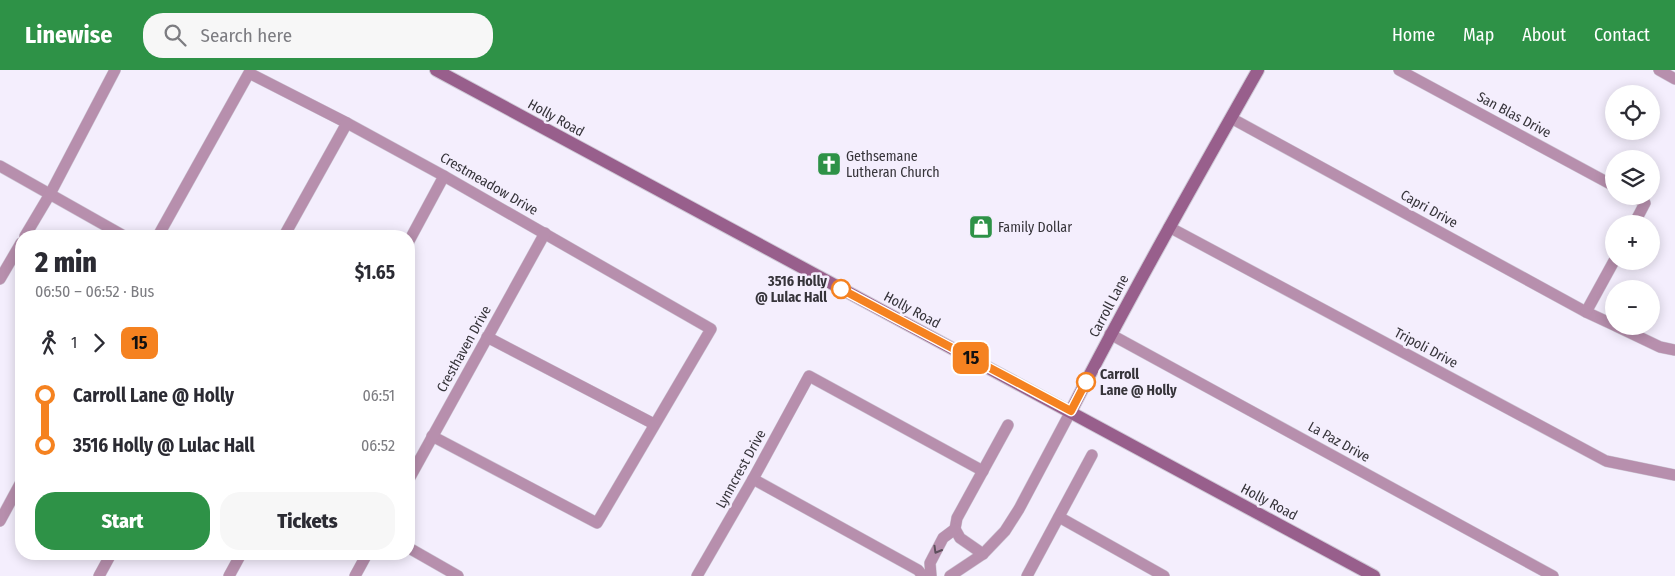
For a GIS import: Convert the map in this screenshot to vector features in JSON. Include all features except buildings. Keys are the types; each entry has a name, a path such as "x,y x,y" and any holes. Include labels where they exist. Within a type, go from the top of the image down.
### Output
{"main road":[{"name":"Holly Road","path":"436,70 1374,576"},
{"name":"Carroll Lane","path":"1071,411 1110,334 1258,70"}],"street":[{"path":"29,230 50,194 115,70"},
{"name":"San Blas Drive","path":"1399,70 1605,181"},
{"path":"1659,70 1675,79"},
{"name":"Crestmeadow Drive","path":"161,230 248,73 347,123 444,176 711,329 654,424"},
{"name":"Capri Drive","path":"1231,118 1605,321"},
{"path":"287,230 347,123"},
{"path":"0,166 113,230"},
{"path":"415,230 444,176"},
{"name":"Tripoli Drive","path":"1169,227 1606,461 1675,475"},
{"name":"Cresthaven Drive","path":"415,467 545,233"},
{"path":"0,279 15,253"},
{"path":"1586,312 1609,270"},
{"name":"La Paz Drive","path":"1110,334 1553,576"},
{"name":"Capri Drive","path":"1633,335 1660,348 1675,350"},
{"path":"432,436 598,523 654,424 487,337"},
{"name":"Lynncrest Drive","path":"697,576 809,376 983,472"},
{"name":"Carroll Lane","path":"950,576 983,554 1005,531 1019,509 1071,411"},
{"path":"931,576 930,563 944,538 955,528 957,518 1008,425"},
{"path":"1027,576 1092,455"},
{"path":"753,478 918,570 923,576"},
{"path":"0,521 15,493"},
{"path":"1059,517 1164,576"},
{"path":"955,528 960,538 983,554"},
{"path":"415,551 458,576"},
{"path":"99,576 108,560"},
{"path":"229,576 238,560"},
{"path":"355,576 364,560"}],"bus line":[{"name":"15","path":"841,289 1071,411 1086,382"}],"place":[{"name":"Gethsemane Lutheran Church","path":"829,164"},
{"name":"Family Dollar","path":"981,227"},
{"name":"3516 Holly @ Lulac Hall","path":"841,289"},
{"name":"Carroll Lane @ Holly","path":"1086,382"}]}
